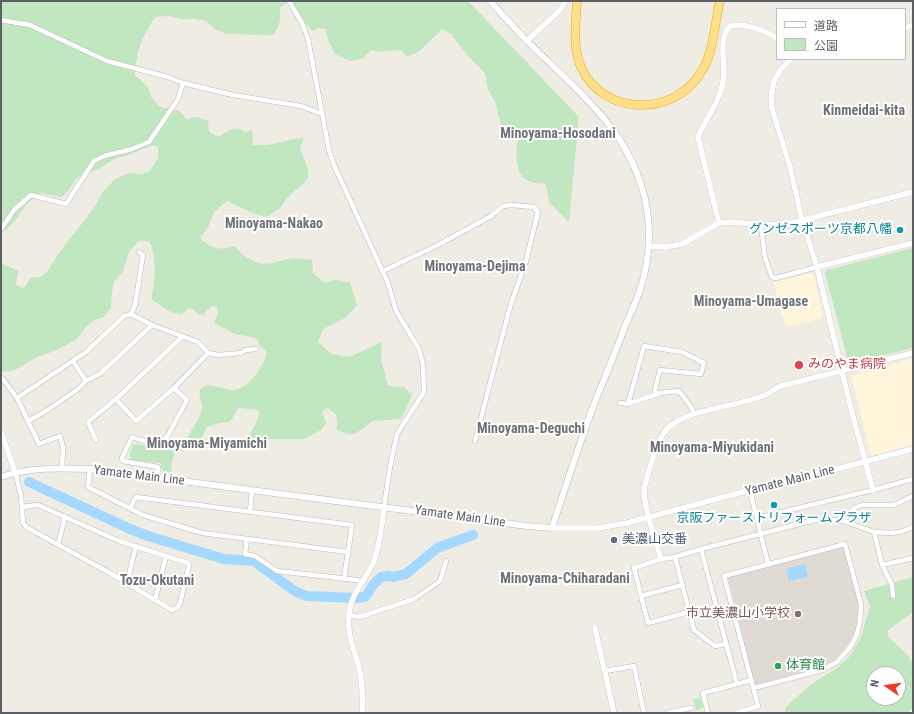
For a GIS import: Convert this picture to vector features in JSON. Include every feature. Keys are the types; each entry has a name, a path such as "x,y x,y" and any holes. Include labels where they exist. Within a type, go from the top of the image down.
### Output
{"highway":[{"path":"577,1 575,40 577,54 581,67 588,78 595,87 617,101 631,105 644,105 668,101 681,94 692,85 701,73 707,59 720,1"}],"main road":[{"path":"490,1 527,41 578,90 610,126 632,162 641,182 649,215 648,258 639,292 573,462 552,528"},
{"name":"Yamate Main Line","path":"1,477 15,472 62,468 90,469 252,491 552,528"}],"street":[{"path":"289,1 302,23 308,38 329,150 334,165 383,271 396,311 419,349 423,365 424,392 397,434 390,467 378,547 373,562 351,604 349,615 349,635 359,671 362,691 362,713"},
{"path":"527,41 560,10 566,1"},
{"path":"1,20 30,25 107,61 168,77 183,83 233,95 302,106 322,114"},
{"path":"719,223 698,139 714,109 722,88 724,74 723,48 726,31 730,26 738,25 766,31 776,38"},
{"path":"790,60 780,69 774,81 771,103 790,167 802,220 817,268 873,490"},
{"path":"1,229 14,210 30,195 66,204 94,161 104,156 132,149 149,142 178,99 183,83"},
{"path":"649,246 666,247 682,244 719,223 734,222 761,225 778,224 802,220 913,192"},
{"path":"383,271 442,242 490,216 503,206 512,205 534,207 538,212 526,260 510,307 475,441"},
{"path":"761,225 765,258 772,277 776,278 913,243"},
{"path":"131,314 135,305 143,255 139,252"},
{"path":"17,398 86,352 124,316 131,314 152,325 198,342 208,353 218,355 241,353 245,350 256,349"},
{"path":"28,421 46,411 78,389 86,381 101,373 152,325"},
{"path":"96,440 88,422 116,399 182,337"},
{"path":"628,404 644,346 682,352 704,363 701,374 660,370 655,389 656,394"},
{"path":"116,399 136,421 174,388 208,353"},
{"path":"661,559 644,493 646,481 657,445 663,433 669,427 679,420 695,414 763,396 781,386 913,353"},
{"path":"73,361 86,381"},
{"path":"1,379 2,378 17,398 39,444 60,436 63,447 62,468"},
{"path":"157,478 158,467 123,461 122,458 132,437 148,443 162,441 167,437 186,400 174,388"},
{"path":"620,403 628,404 656,394 679,391 692,407 695,414"},
{"path":"1,432 15,472 21,495 23,523 26,527 127,583 172,610 177,608 180,603 189,566 188,563 119,541 38,505 22,507"},
{"name":"Yamate Main Line","path":"552,528 597,528 650,518 750,490 913,449"},
{"path":"90,469 88,487 143,515 202,533 348,552"},
{"path":"757,518 913,479"},
{"path":"750,490 768,564"},
{"path":"250,511 252,491"},
{"path":"843,521 854,508 862,505 894,505 913,496"},
{"path":"130,508 136,497 352,525 344,579"},
{"path":"58,545 65,517"},
{"path":"690,612 648,623 634,568 661,559 675,557 819,519 843,521 874,532 900,532 913,527"},
{"path":"874,532 882,565 892,585 893,596"},
{"path":"247,539 245,554 255,556 277,571 357,580 363,583"},
{"path":"738,713 758,706 724,576 845,544 861,604 860,622 857,634 851,646 836,662 822,670 754,688"},
{"path":"127,583 136,546"},
{"path":"701,549 737,684"},
{"path":"155,600 166,556"},
{"path":"675,557 694,630 715,646 726,644"},
{"path":"882,565 913,558"},
{"path":"349,615 359,617 414,599 440,581 446,561"},
{"path":"641,596 682,585"},
{"path":"595,628 614,713"},
{"path":"605,671 634,666 644,713"},
{"path":"708,713 703,693 752,680"},
{"path":"667,713 691,708"}],"shaded area":[{"path":"811,273 814,276 823,318 787,327 779,308 774,282"},
{"path":"913,359 913,444 871,456 851,376"},
{"name":"市立美濃山小学校","path":"844,546 859,604 858,624 850,642 837,658 822,667 755,685 728,577"}],"green space":[{"path":"1,1 291,1 280,7 279,26 273,35 226,34 215,29 206,21 181,19 168,16 155,17 140,44 135,75 148,87 151,97 160,107 179,111 186,119 197,117 208,121 209,132 219,137 235,129 245,132 252,130 253,145 268,145 304,137 300,149 308,169 308,177 303,184 288,197 280,208 267,217 252,213 227,201 214,212 208,227 200,238 216,248 229,248 234,246 246,257 258,263 268,264 293,258 312,260 313,273 323,282 334,280 350,282 357,305 345,318 323,329 318,342 331,354 349,357 382,342 381,360 388,386 404,387 412,394 401,419 373,421 355,434 347,434 337,430 335,414 327,408 322,412 326,423 321,430 304,439 250,439 251,432 258,420 259,411 238,408 230,422 219,423 207,427 202,436 200,448 175,452 171,464 172,470 168,474 163,471 161,463 131,460 130,453 133,445 138,444 158,448 168,441 186,440 201,412 202,406 200,389 207,385 232,390 244,386 259,370 267,353 261,347 256,338 235,334 214,323 218,313 217,307 212,306 203,315 198,314 193,309 189,308 182,314 177,314 152,300 155,265 153,251 149,241 138,241 129,252 123,271 114,282 111,308 104,317 94,320 84,329 77,339 57,350 37,357 15,370 1,372 1,263 18,271 16,285 24,288 31,278 40,277 47,272 58,254 94,208 102,193 114,180 128,173 142,174 150,171 158,158 158,147 154,145 126,156 116,158 102,167 77,178 62,197 40,193 27,204 10,227 1,232"},
{"path":"292,1 468,1 579,117 569,222 549,202 546,184 533,183 522,175 517,164 518,141 514,137 507,135 501,125 495,101 488,90 485,73 469,57 451,34 443,29 418,52 407,57 401,50 371,50 362,59 350,61 335,54 328,40 326,29 318,28 312,31 297,12"},
{"path":"913,248 913,348 852,363 848,361 825,273 827,270"},
{"path":"913,577 913,612 887,631 889,638 908,655 913,664 913,706 908,713 786,713 786,707 810,685 837,668 849,657 861,637 870,606 864,591"},
{"path":"701,698 703,708 696,710 693,699"}],"water":[{"path":"805,564 808,577 789,581 786,569"}],"waterway":[{"path":"29,482 148,536 224,559 254,561 296,592 307,596 365,597 381,577 393,577 406,574 437,548 473,535"}],"place":[{"name":"グンゼスポーツ京都八幡","path":"900,230"},
{"name":"みのやま病院","path":"799,365"},
{"name":"京阪ファーストリフォームプラザ","path":"774,505"},
{"name":"美濃山交番","path":"614,540"},
{"name":"市立美濃山小学校","path":"798,614"},
{"name":"体育館","path":"778,666"}],"district":[{"name":"Kinmeidai-kita","path":"864,111"},
{"name":"Minoyama-Hosodani","path":"558,134"},
{"name":"Minoyama-Nakao","path":"274,224"},
{"name":"Minoyama-Dejima","path":"475,267"},
{"name":"Minoyama-Umagase","path":"751,302"},
{"name":"Minoyama-Deguchi","path":"531,429"},
{"name":"Minoyama-Miyamichi","path":"207,444"},
{"name":"Minoyama-Miyukidani","path":"712,448"},
{"name":"Minoyama-Chiharadani","path":"565,579"},
{"name":"Tozu-Okutani","path":"157,581"}]}
